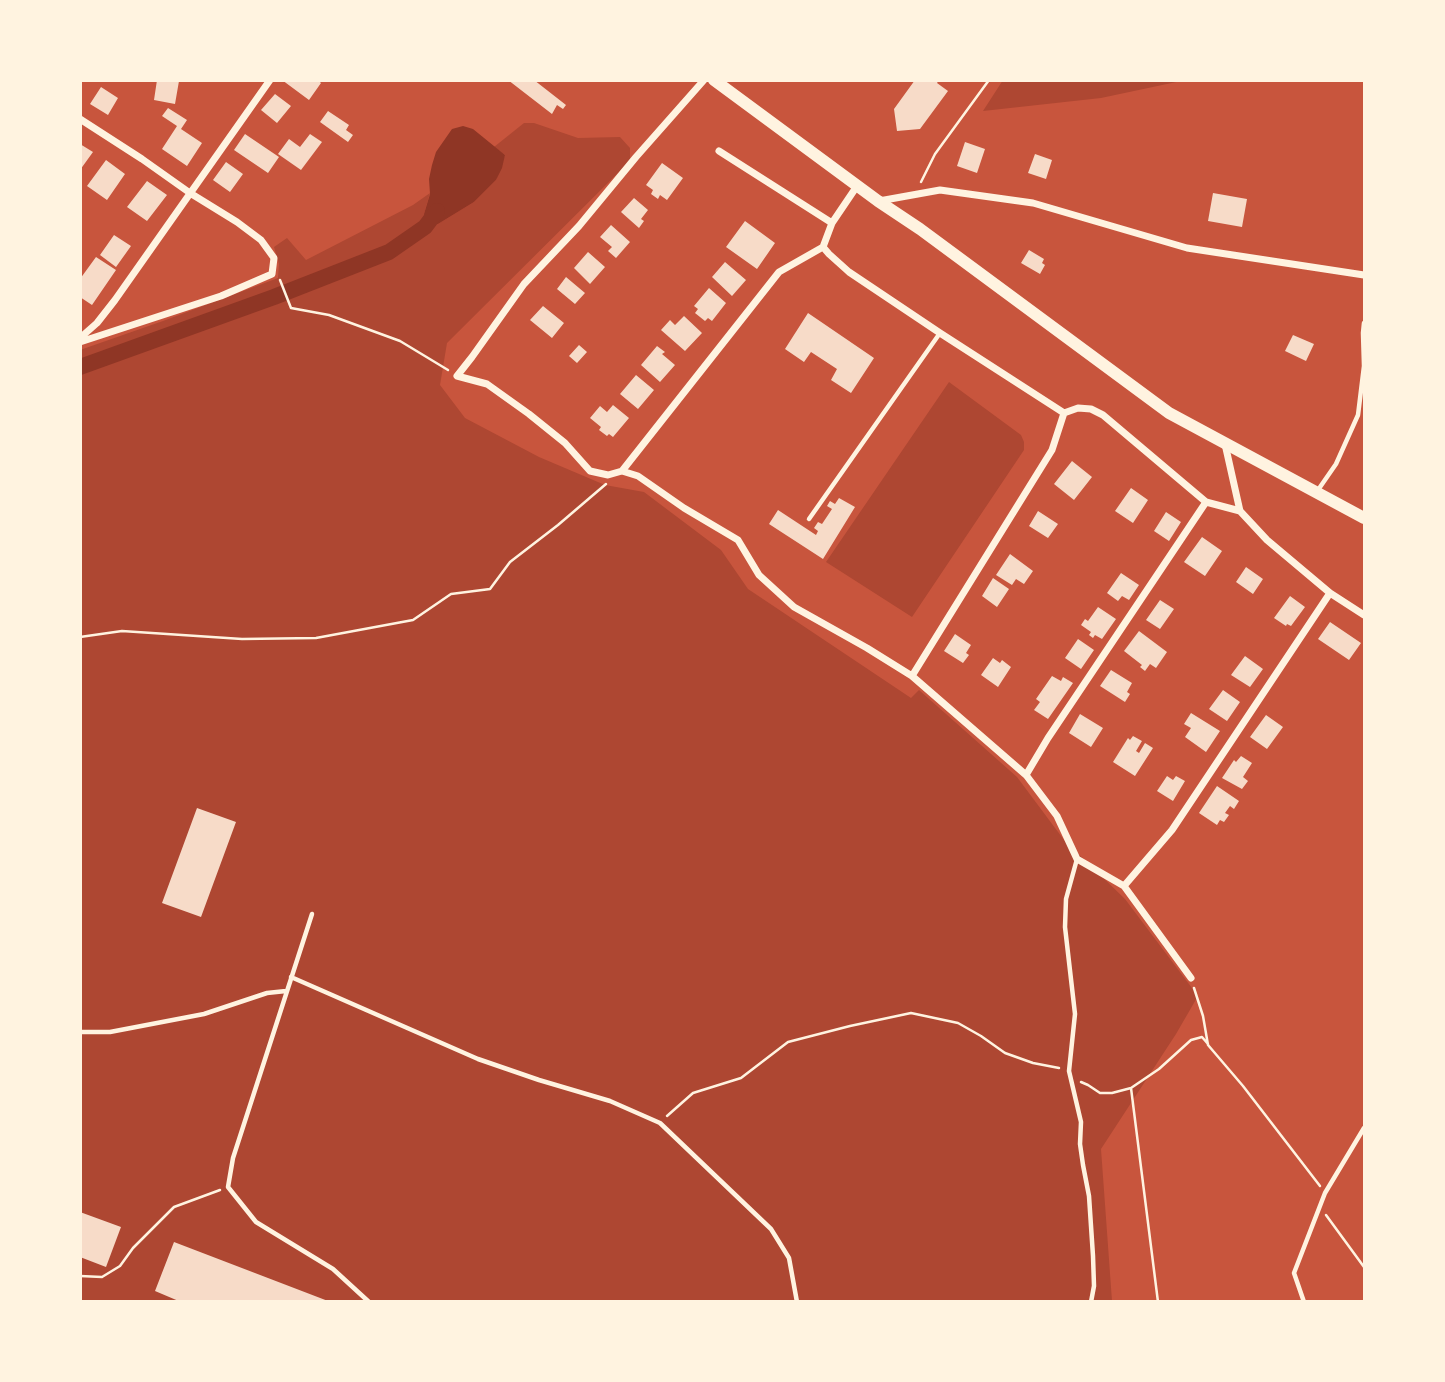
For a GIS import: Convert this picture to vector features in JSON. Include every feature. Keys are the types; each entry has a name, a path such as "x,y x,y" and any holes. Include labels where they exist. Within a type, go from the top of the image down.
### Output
{"main road":[{"path":"714,80 1169,413 1364,518"}],"street":[{"path":"80,340 115,300 270,80"},
{"path":"704,80 579,226 524,284 457,376 487,384 565,443 590,471 608,475 622,471 638,476 738,541 759,575 794,607 912,676 1026,775 1057,816 1077,859 1124,886 1191,978"},
{"path":"80,119 237,222 261,240 274,258 272,274 221,296 80,340"},
{"path":"719,151 832,223"},
{"path":"622,471 779,272 823,247 832,223 858,186"},
{"path":"878,201 940,190 1033,203 1187,248 1364,275"},
{"path":"823,247 849,272 1063,413"},
{"path":"1063,413 1078,408 1091,409 1103,415 1206,502 1240,512 1267,540 1330,593 1364,614"},
{"path":"912,676 1052,450 1063,413"},
{"path":"1225,443 1240,512"},
{"path":"1026,775 1206,502"},
{"path":"1124,886 1171,831 1330,593"}],"lane":[{"path":"1316,492 1336,464 1358,415 1364,366 1364,323"},
{"path":"809,519 940,333"},
{"path":"1077,859 1066,899 1065,926 1075,1014 1069,1071 1081,1122 1080,1144 1089,1196 1094,1286 1091,1301"},
{"path":"312,914 233,1158 228,1187 256,1222 333,1269 369,1301"},
{"path":"292,977 478,1059 610,1101 660,1123 771,1228 789,1258 797,1301"},
{"path":"80,1032 110,1032 204,1014 267,993 286,991"},
{"path":"1304,1301 1294,1273 1325,1193 1364,1128"}],"path":[{"path":"914,194 935,154 989,80"},
{"path":"281,282 291,308 329,315 400,341 457,376"},
{"path":"80,637 122,631 242,639 316,638 413,620 452,594 490,589 510,562 622,471"},
{"path":"1191,978 1203,1016 1208,1045"},
{"path":"660,1123 693,1093 741,1077 788,1042 911,1013 958,1023 1005,1053 1069,1071"},
{"path":"1071,1078 1100,1093 1130,1088 1159,1069 1191,1040 1202,1037 1325,1193"},
{"path":"1130,1088 1158,1301"},
{"path":"80,1276 102,1277 120,1266 133,1248 174,1207 228,1187"},
{"path":"1319,1207 1364,1267"}],"shaded area":[{"path":"1003,80 1181,81 1101,98 983,111"},
{"path":"524,123 534,123 578,138 620,137 630,148 630,161 447,343 440,385 465,418 539,457 605,485 644,492 721,550 748,589 911,698 919,690 1017,777 1064,840 1125,899 1198,996 1101,1149 1112,1301 81,1301 80,350 278,278 279,264 274,247 287,238 306,260 413,205 430,193 424,214 425,223 429,226 438,224 474,202 496,180 505,155 494,147"},
{"path":"463,126 473,129 505,155 502,168 496,180 474,202 438,224 427,226 424,214 436,152 452,129"},
{"path":"949,382 1021,435 1024,450 912,617 826,562"}],"building":[{"path":"157,80 179,81 175,104 154,100"},
{"path":"282,80 318,80 321,83 309,100"},
{"path":"508,80 534,80 566,105 563,109 557,105 552,114"},
{"path":"915,80 939,80 937,83 948,91 920,129 897,131 894,109"},
{"path":"101,87 118,98 108,115 90,104"},
{"path":"275,94 291,106 277,123 261,110"},
{"path":"168,108 187,120 181,129 202,143 187,166 162,149 177,126 162,116"},
{"path":"328,111 349,125 346,130 353,135 348,142 320,122"},
{"path":"245,134 279,157 268,173 234,150"},
{"path":"310,134 322,142 301,170 278,154 289,139 300,147"},
{"path":"965,142 985,149 977,173 957,166"},
{"path":"80,144 93,152 80,170"},
{"path":"1035,154 1052,160 1046,179 1028,173"},
{"path":"106,160 125,174 107,200 87,186"},
{"path":"226,162 243,174 230,192 213,180"},
{"path":"662,163 683,178 667,200 660,195 658,199 651,194 653,190 646,185"},
{"path":"147,181 167,195 147,221 127,207"},
{"path":"1213,193 1247,199 1242,227 1208,221"},
{"path":"634,198 648,210 641,219 644,221 639,228 621,212"},
{"path":"745,221 775,243 757,269 726,247"},
{"path":"611,225 630,242 616,258 608,251 612,247 600,237"},
{"path":"114,235 131,246 116,267 100,255"},
{"path":"1029,250 1044,259 1042,263 1045,265 1040,274 1021,263"},
{"path":"588,252 605,267 590,284 574,268"},
{"path":"96,257 116,270 92,305 80,297 80,279"},
{"path":"725,262 746,280 732,296 712,277"},
{"path":"566,277 585,293 575,304 557,289"},
{"path":"709,288 726,303 712,321 708,318 705,321 695,313 698,309 694,306"},
{"path":"543,306 564,323 552,338 530,320"},
{"path":"808,313 874,358 851,393 831,380 837,369 811,352 804,362 785,349"},
{"path":"684,316 702,333 685,351 661,330 670,320 675,325"},
{"path":"1293,335 1314,344 1306,361 1285,351"},
{"path":"579,345 587,352 577,363 569,356"},
{"path":"657,346 675,365 660,382 641,365"},
{"path":"636,375 654,390 638,409 620,394"},
{"path":"613,405 629,418 613,437 599,430 601,427 590,418 600,406 607,412"},
{"path":"1072,461 1092,477 1074,500 1054,484"},
{"path":"1131,488 1148,500 1133,523 1115,511"},
{"path":"839,498 855,507 823,559 769,524 778,510 816,535 818,531 814,528 818,522 822,524 832,509 827,506 830,501 835,504"},
{"path":"1038,511 1058,524 1048,538 1029,526"},
{"path":"1166,512 1181,522 1169,541 1154,531"},
{"path":"1202,537 1222,551 1205,576 1184,562"},
{"path":"1010,554 1033,571 1024,584 1016,579 1012,585 996,575"},
{"path":"1246,567 1263,579 1253,594 1236,582"},
{"path":"1121,573 1139,585 1129,600 1122,596 1118,601 1107,593"},
{"path":"993,578 1009,589 997,607 982,596"},
{"path":"1290,596 1305,607 1291,626 1286,626 1274,618"},
{"path":"1160,600 1174,609 1160,629 1146,620"},
{"path":"1098,607 1116,619 1102,639 1095,635 1093,638 1089,635 1091,632 1081,625 1085,619 1088,621"},
{"path":"1330,622 1361,643 1349,660 1318,639"},
{"path":"1139,631 1167,652 1156,668 1150,664 1145,671 1140,667 1142,665 1124,651"},
{"path":"955,634 971,645 966,653 969,655 963,663 944,651"},
{"path":"1078,639 1094,650 1081,669 1065,658"},
{"path":"1245,656 1263,669 1250,687 1231,675"},
{"path":"993,658 1000,663 1002,660 1011,667 998,687 981,675"},
{"path":"1111,670 1132,683 1125,702 1100,686"},
{"path":"1052,676 1061,681 1063,677 1073,683 1048,719 1034,710 1040,702 1036,699"},
{"path":"1223,690 1240,702 1227,721 1209,709"},
{"path":"1191,713 1220,731 1206,752 1185,737 1191,728 1184,724"},
{"path":"1080,714 1103,728 1091,747 1069,733"},
{"path":"1266,715 1283,727 1267,749 1250,737"},
{"path":"1133,736 1142,741 1136,751 1139,753 1145,743 1153,748 1135,776 1113,762 1128,738 1130,740"},
{"path":"1241,756 1252,763 1243,777 1248,781 1242,789 1222,778 1234,760 1236,762"},
{"path":"1167,776 1173,780 1176,776 1185,781 1173,801 1157,791"},
{"path":"1217,786 1239,801 1234,809 1230,806 1225,813 1229,815 1224,822 1220,820 1217,825 1199,813"},
{"path":"197,808 236,822 201,917 162,903"},
{"path":"80,1212 121,1227 106,1267 80,1257"},
{"path":"174,1242 328,1301 181,1302 155,1291"}],"waterway":[{"path":"80,367 389,252 425,227 437,211"}]}
